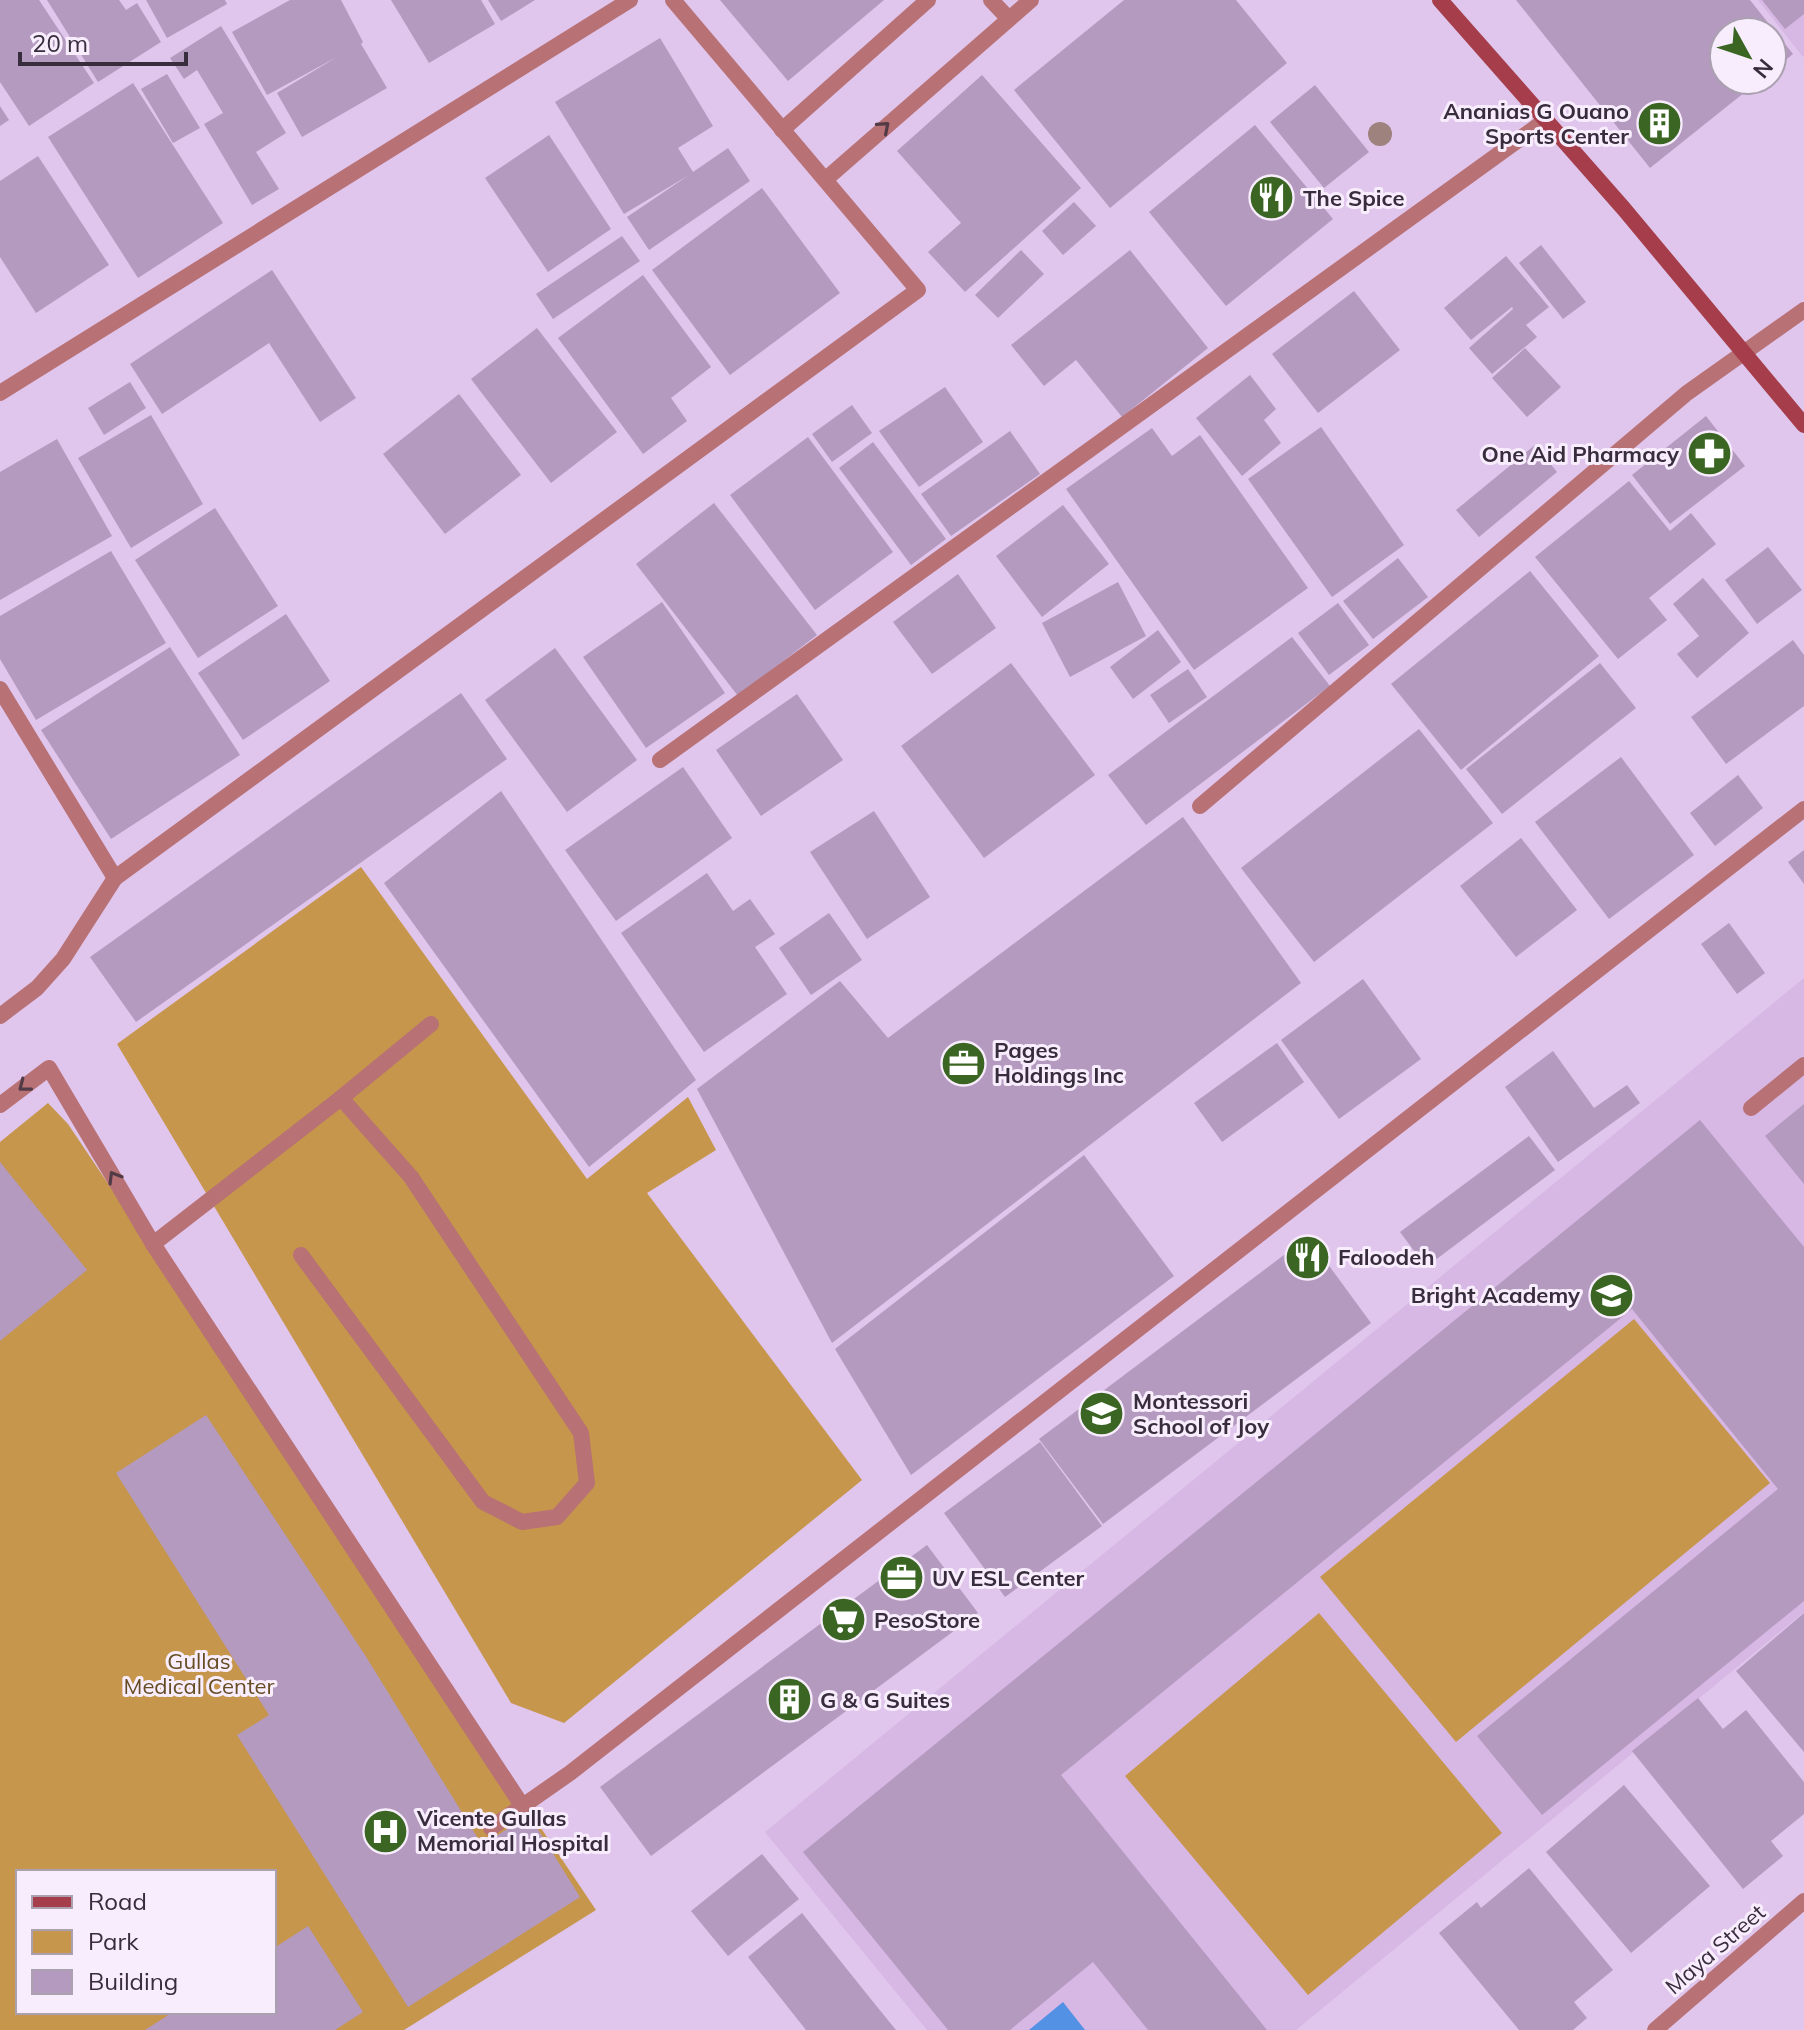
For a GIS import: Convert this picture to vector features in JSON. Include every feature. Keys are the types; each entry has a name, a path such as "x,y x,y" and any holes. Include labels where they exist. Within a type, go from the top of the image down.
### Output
{"main road":[{"path":"1440,0 1546,120 1804,425"}],"street":[{"path":"0,393 630,0"},
{"path":"0,1016 37,988 63,959 115,878 918,290 673,0"},
{"path":"782,130 928,0"},
{"path":"991,0 1008,18"},
{"path":"826,179 1031,0"},
{"path":"660,760 1546,120"},
{"path":"1200,806 1687,393 1804,310"},
{"path":"0,689 115,878"},
{"path":"491,1828 523,1807 1804,809"},
{"path":"153,1244 431,1024"},
{"path":"1751,1108 1804,1065"},
{"path":"0,1105 49,1068 153,1244 523,1807"},
{"path":"301,1255 483,1502 522,1522 557,1517 587,1483 581,1433 411,1177 341,1098"},
{"name":"Maya Street","path":"1655,2030 1804,1901"}],"shaded area":[{"path":"1758,0 1804,0 1803,57 1788,38 1788,16 1771,16"},
{"name":"Bright Academy","path":"1804,978 1804,1612 1296,2030 927,2030 765,1832"}],"green space":[{"path":"361,867 587,1179 688,1097 716,1150 647,1193 862,1480 564,1723 511,1703 117,1044"},
{"name":"Gullas Medical Center","path":"48,1103 68,1124 596,1910 404,2030 0,2030 0,1142"},
{"path":"1634,1319 1770,1483 1456,1742 1320,1577"},
{"path":"1319,1613 1502,1833 1308,1995 1125,1776"}],"water":[{"path":"1063,2002 1085,2030 1029,2030"}],"building":[{"path":"0,0 39,0 94,83 29,126 0,82"},
{"path":"47,0 119,0 126,10 137,3 161,42 98,82"},
{"path":"146,0 225,0 227,4 167,38"},
{"path":"290,0 341,0 363,42 361,44 387,88 302,137 277,93 337,57 267,95 232,32"},
{"path":"391,0 481,0 495,24 429,63"},
{"path":"488,0 535,0 501,21"},
{"path":"720,0 884,0 788,81"},
{"path":"1124,0 1236,0 1287,63 1110,208 1014,90"},
{"name":"Ananias G Ouano Sports Center","path":"1516,0 1750,0 1763,16 1708,16 1708,96 1740,96 1650,168"},
{"path":"1762,0 1804,0 1804,14 1788,27 1788,16 1775,16"},
{"path":"221,26 286,133 256,152 279,189 252,205 204,124 223,113 197,70 184,79 170,58"},
{"path":"660,38 713,126 678,148 693,172 728,148 750,181 649,250 627,217 689,175 624,214 555,102"},
{"path":"167,74 200,128 173,143 141,89"},
{"path":"982,75 1081,188 965,292 928,252 961,223 897,151"},
{"path":"133,83 223,223 138,278 48,137"},
{"path":"1315,85 1369,152 1324,188 1270,122"},
{"path":"0,106 9,120 0,126"},
{"path":"1255,125 1333,219 1226,306 1149,212"},
{"path":"549,135 611,229 548,272 485,178"},
{"path":"38,156 109,265 36,313 0,257 0,181"},
{"path":"762,188 840,293 730,375 652,270"},
{"path":"1074,202 1096,226 1063,255 1042,231"},
{"path":"622,236 640,261 553,319 536,294"},
{"path":"1541,245 1586,302 1563,319 1519,263"},
{"path":"1021,250 1044,274 998,318 975,295"},
{"path":"1130,250 1208,348 1122,417 1076,360 1044,386 1011,345"},
{"path":"1506,256 1549,307 1526,325 1537,337 1492,374 1469,348 1512,307 1471,340 1444,308"},
{"path":"272,270 356,398 320,422 269,343 162,414 130,364"},
{"path":"643,275 711,367 671,398 687,421 643,454 558,338"},
{"path":"1354,291 1400,350 1318,413 1272,354"},
{"path":"537,328 617,432 551,483 471,379"},
{"path":"1525,348 1561,387 1527,417 1492,378"},
{"path":"1250,375 1276,409 1264,420 1281,443 1242,476 1196,418"},
{"path":"130,382 146,408 104,435 88,408"},
{"path":"945,387 983,442 919,487 879,431"},
{"path":"459,394 521,475 445,534 383,454"},
{"path":"852,405 872,433 832,462 812,434"},
{"path":"151,415 203,504 131,548 78,458"},
{"path":"1706,416 1745,466 1670,524 1632,475"},
{"path":"1321,427 1404,545 1332,597 1248,479"},
{"path":"1152,428 1172,456 1200,435 1308,588 1194,670 1066,489"},
{"path":"1010,431 1040,474 951,536 921,494"},
{"path":"808,437 893,552 815,610 730,495"},
{"path":"57,439 112,536 0,600 0,472"},
{"path":"873,442 946,539 911,565 839,468"},
{"path":"1535,445 1557,472 1479,537 1456,510"},
{"path":"1629,481 1670,531 1691,513 1716,544 1649,598 1667,620 1618,659 1535,557"},
{"path":"714,503 817,635 738,696 636,564"},
{"path":"1063,505 1109,564 1042,617 996,556"},
{"path":"215,508 278,606 198,658 135,560"},
{"path":"1768,547 1802,590 1757,624 1725,580"},
{"path":"111,551 166,643 36,720 0,659 0,616"},
{"path":"1398,558 1428,597 1373,639 1343,601"},
{"path":"1530,571 1599,656 1461,770 1391,684"},
{"path":"958,574 996,628 932,674 893,622"},
{"path":"1703,578 1749,633 1697,678 1677,654 1699,636 1673,604"},
{"path":"1118,582 1146,636 1070,677 1042,623"},
{"path":"662,602 725,693 646,748 583,657"},
{"path":"1338,603 1369,645 1329,675 1298,633"},
{"path":"286,614 330,681 243,740 198,673"},
{"path":"1158,630 1181,662 1133,699 1110,667"},
{"path":"1292,637 1330,686 1146,825 1108,775"},
{"path":"1793,640 1804,655 1804,706 1726,764 1691,717"},
{"path":"170,647 240,755 111,839 41,730"},
{"path":"555,648 637,760 567,812 485,700"},
{"path":"1011,663 1095,775 984,858 901,746"},
{"path":"1600,663 1636,708 1502,814 1466,769"},
{"path":"1188,669 1207,697 1169,723 1150,695"},
{"path":"461,693 507,759 136,1022 90,957"},
{"path":"797,694 843,760 761,816 716,750"},
{"path":"1419,729 1493,823 1314,962 1241,868"},
{"path":"1621,757 1694,855 1609,919 1535,822"},
{"path":"683,767 732,838 616,921 565,850"},
{"path":"1738,775 1763,808 1715,846 1690,813"},
{"path":"501,791 696,1080 589,1167 384,883"},
{"path":"874,811 930,897 867,939 810,852"},
{"name":"Pages Holdings Inc","path":"1183,817 1301,983 832,1343 697,1089 840,981 888,1038"},
{"path":"1521,838 1577,910 1516,957 1460,886"},
{"path":"1804,850 1804,884 1788,862"},
{"path":"707,873 733,911 750,899 775,934 755,947 787,994 704,1052 621,933"},
{"path":"829,913 862,960 811,995 779,948"},
{"path":"1729,923 1765,973 1737,994 1701,944"},
{"path":"1363,979 1421,1059 1339,1119 1281,1040"},
{"path":"1277,1043 1304,1082 1222,1142 1194,1103"},
{"path":"1553,1051 1594,1108 1627,1085 1640,1103 1558,1162 1505,1087"},
{"path":"1804,1104 1804,1184 1765,1136"},
{"path":"1700,1120 1804,1247 1804,1601 1542,1815 1477,1736 1778,1489 1632,1309 1061,1775 1267,2030 1148,2030 1093,1962 1010,2030 948,2030 803,1852"},
{"path":"1529,1136 1555,1170 1426,1267 1400,1232"},
{"path":"1084,1155 1174,1276 911,1475 835,1349"},
{"path":"0,1162 87,1270 0,1341"},
{"path":"1308,1237 1371,1323 1103,1524 1039,1439"},
{"name":"Vicente Gullas Memorial Hospital","path":"206,1415 365,1655 482,1845 529,1815 580,1897 408,2007 237,1735 269,1715 116,1473"},
{"path":"1040,1442 1102,1526 1005,1597 944,1513"},
{"name":"G & G Suites","path":"927,1545 978,1613 651,1856 600,1787"},
{"path":"1804,1613 1804,1752 1736,1671"},
{"path":"1698,1698 1723,1729 1746,1710 1804,1782 1804,1814 1771,1841 1783,1856 1743,1889 1632,1751"},
{"path":"1624,1785 1710,1886 1631,1953 1546,1852"},
{"path":"762,1854 799,1899 728,1956 691,1911"},
{"path":"1529,1868 1613,1970 1574,2002 1587,2018 1573,2030 1519,2030 1439,1933 1477,1902 1481,1908"},
{"path":"802,1913 896,2030 806,2030 748,1957"},
{"path":"308,1926 363,2012 335,2030 145,2030 170,2014 276,2014 276,1947"}],"place":[{"name":"Ananias G Ouano Sports Center","path":"1660,124"},
{"name":"The Spice","path":"1272,198"},
{"name":"One Aid Pharmacy","path":"1710,454"},
{"name":"Pages Holdings Inc","path":"963,1063"},
{"name":"Faloodeh","path":"1307,1257"},
{"name":"Bright Academy","path":"1611,1295"},
{"name":"Montessori School of Joy","path":"1102,1414"},
{"name":"UV ESL Center","path":"901,1578"},
{"name":"PesoStore","path":"843,1620"},
{"name":"G & G Suites","path":"789,1700"},
{"name":"Vicente Gullas Memorial Hospital","path":"386,1831"}]}
